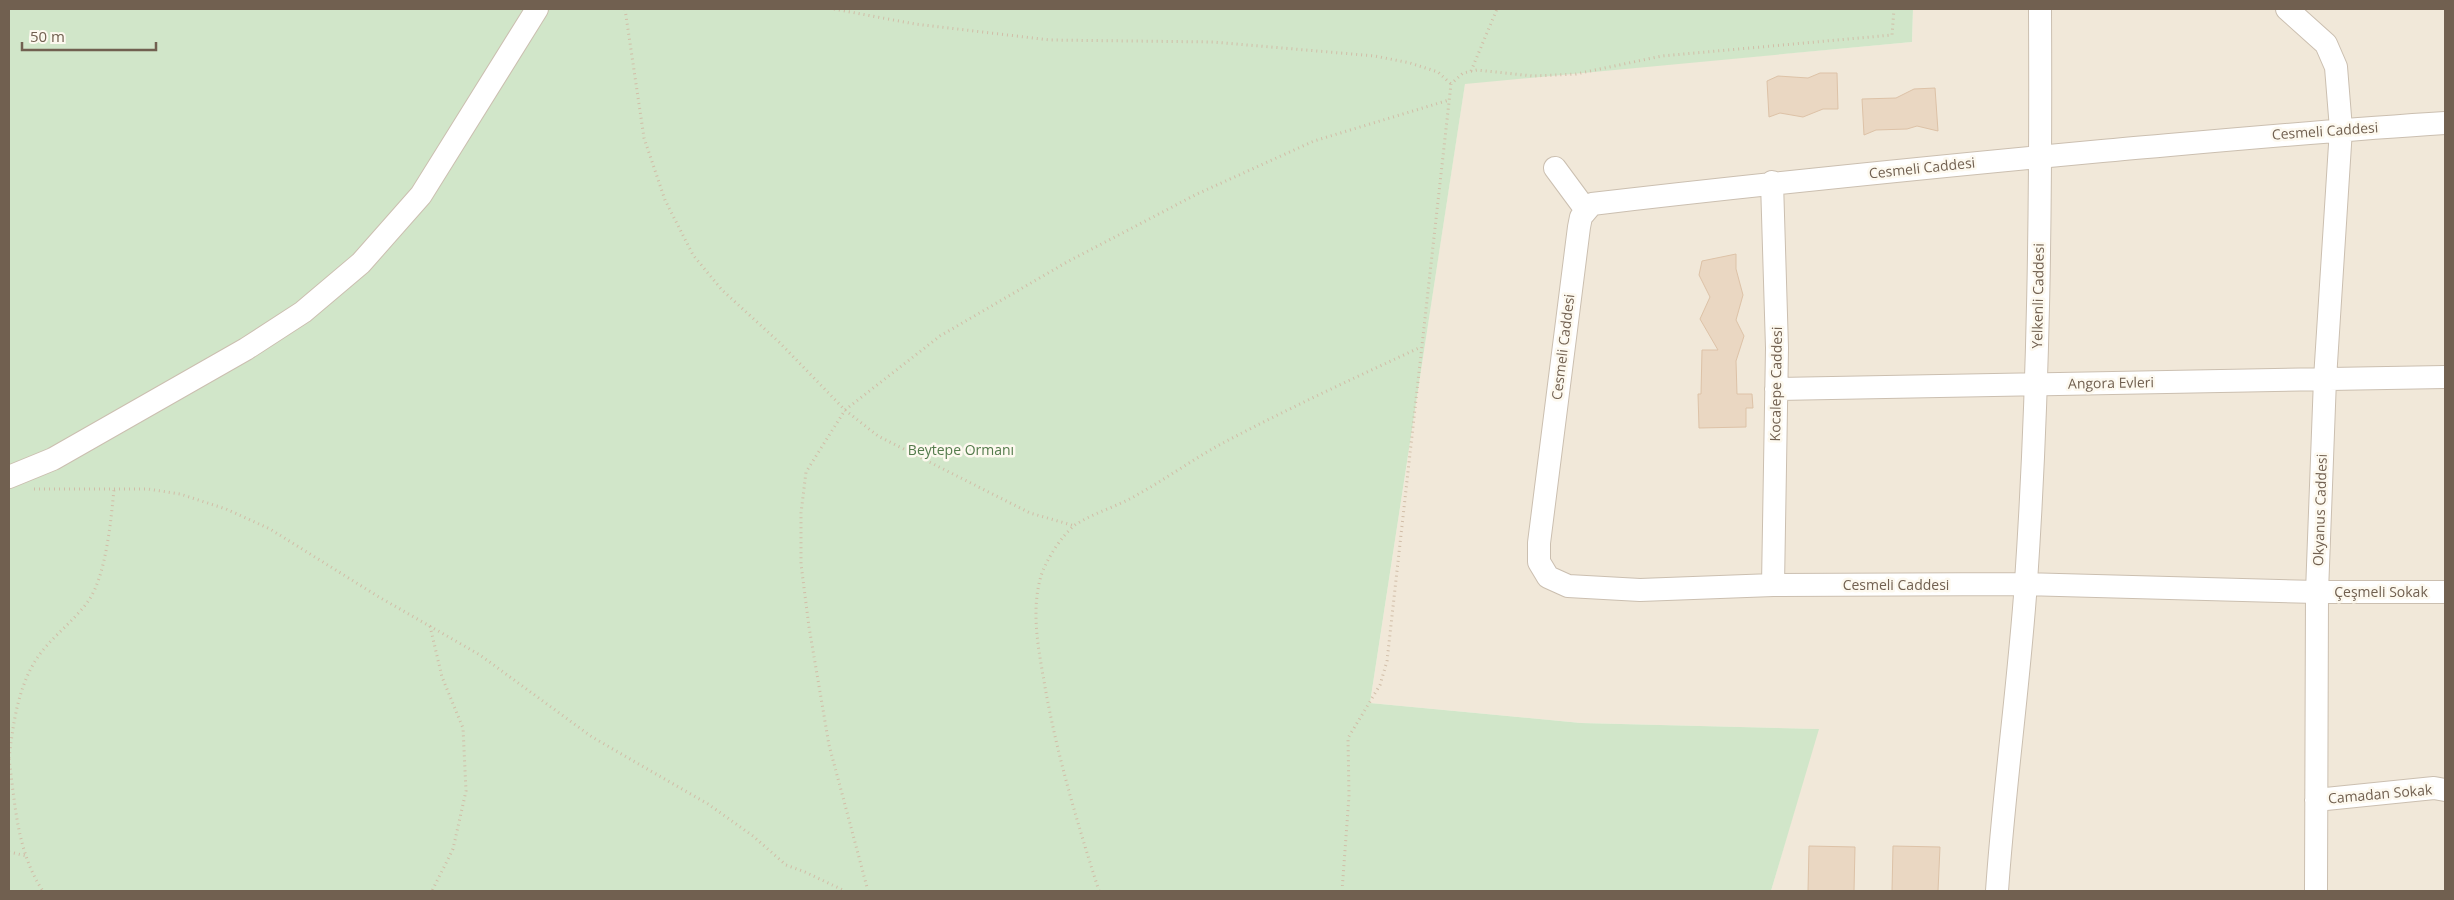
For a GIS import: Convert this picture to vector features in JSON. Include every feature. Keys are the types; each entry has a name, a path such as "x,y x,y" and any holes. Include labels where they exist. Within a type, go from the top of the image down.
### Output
{"street":[{"path":"9,477 53,460 246,349 303,312 361,263 421,195 537,9"},
{"name":"Yelkenli Caddesi","path":"1997,891 2026,584 2037,384 2041,157 2040,9"},
{"name":"Okyanus Caddesi","path":"2287,9 2326,44 2336,67 2342,129 2325,379 2317,592 2316,891"},
{"name":"Cesmeli Caddesi","path":"2317,592 2026,584 1773,585 1640,590 1568,586 1548,577 1539,562 1539,543 1581,218 1592,204 1772,182 2342,129 2445,123"},
{"path":"1555,168 1586,210"},
{"name":"Kocalepe Caddesi","path":"1772,182 1777,348 1773,585"},
{"name":"Angora Evleri","path":"1776,389 2445,377"},
{"name":"Çeşmeli Sokak","path":"2317,592 2445,592"},
{"name":"Camadan Sokak","path":"2316,800 2434,788 2445,790"}],"path":[{"path":"625,9 644,138 665,200 693,255 722,290 780,343 845,410 878,436 1030,513 1075,526"},
{"path":"834,9 915,24 1050,40 1213,42 1375,56 1410,63 1438,72 1451,84"},
{"path":"1470,71 1497,9"},
{"path":"1342,891 1349,796 1348,738 1380,686 1387,661 1451,84 1463,72 1470,71 1533,76 1576,74 1662,56 1892,35 1894,9"},
{"path":"868,891 829,745 800,564 801,513 806,472 845,410 940,336 1067,262 1197,194 1314,141 1449,100"},
{"path":"1099,891 1068,788 1049,714 1035,624 1041,577 1050,554 1075,526 1134,497 1220,445 1321,394 1421,347"},
{"path":"28,489 148,489 180,494 226,509 270,529 480,656 592,737 708,804 753,836 786,866 805,872 845,891"},
{"path":"43,891 31,873 16,818 9,758 16,707 34,663 90,599 103,564 114,489"},
{"path":"430,626 442,677 463,728 466,791 454,849 432,891"},
{"path":"9,852 26,856"}],"shaded area":[{"path":"1913,9 2445,9 2445,891 1771,891 1818,729 1581,723 1370,703 1465,83 1912,42"}],"green space":[{"name":"Beytepe Ormanı","path":"9,9 1913,9 1912,42 1465,84 1370,703 1581,723 1819,729 1771,891 9,891"}],"building":[{"path":"1820,73 1837,73 1838,109 1823,109 1803,117 1780,113 1769,117 1767,81 1778,76 1808,78"},
{"path":"1935,88 1938,131 1917,126 1907,129 1876,130 1864,135 1862,99 1896,98 1914,89"},
{"path":"1736,254 1736,269 1743,295 1736,320 1744,336 1736,361 1737,394 1752,394 1753,408 1746,408 1746,427 1699,428 1698,394 1701,394 1702,350 1718,350 1700,319 1710,297 1699,275 1702,261"},
{"path":"1809,846 1855,847 1854,891 1808,891"},
{"path":"1893,846 1940,847 1938,891 1892,891"}]}
